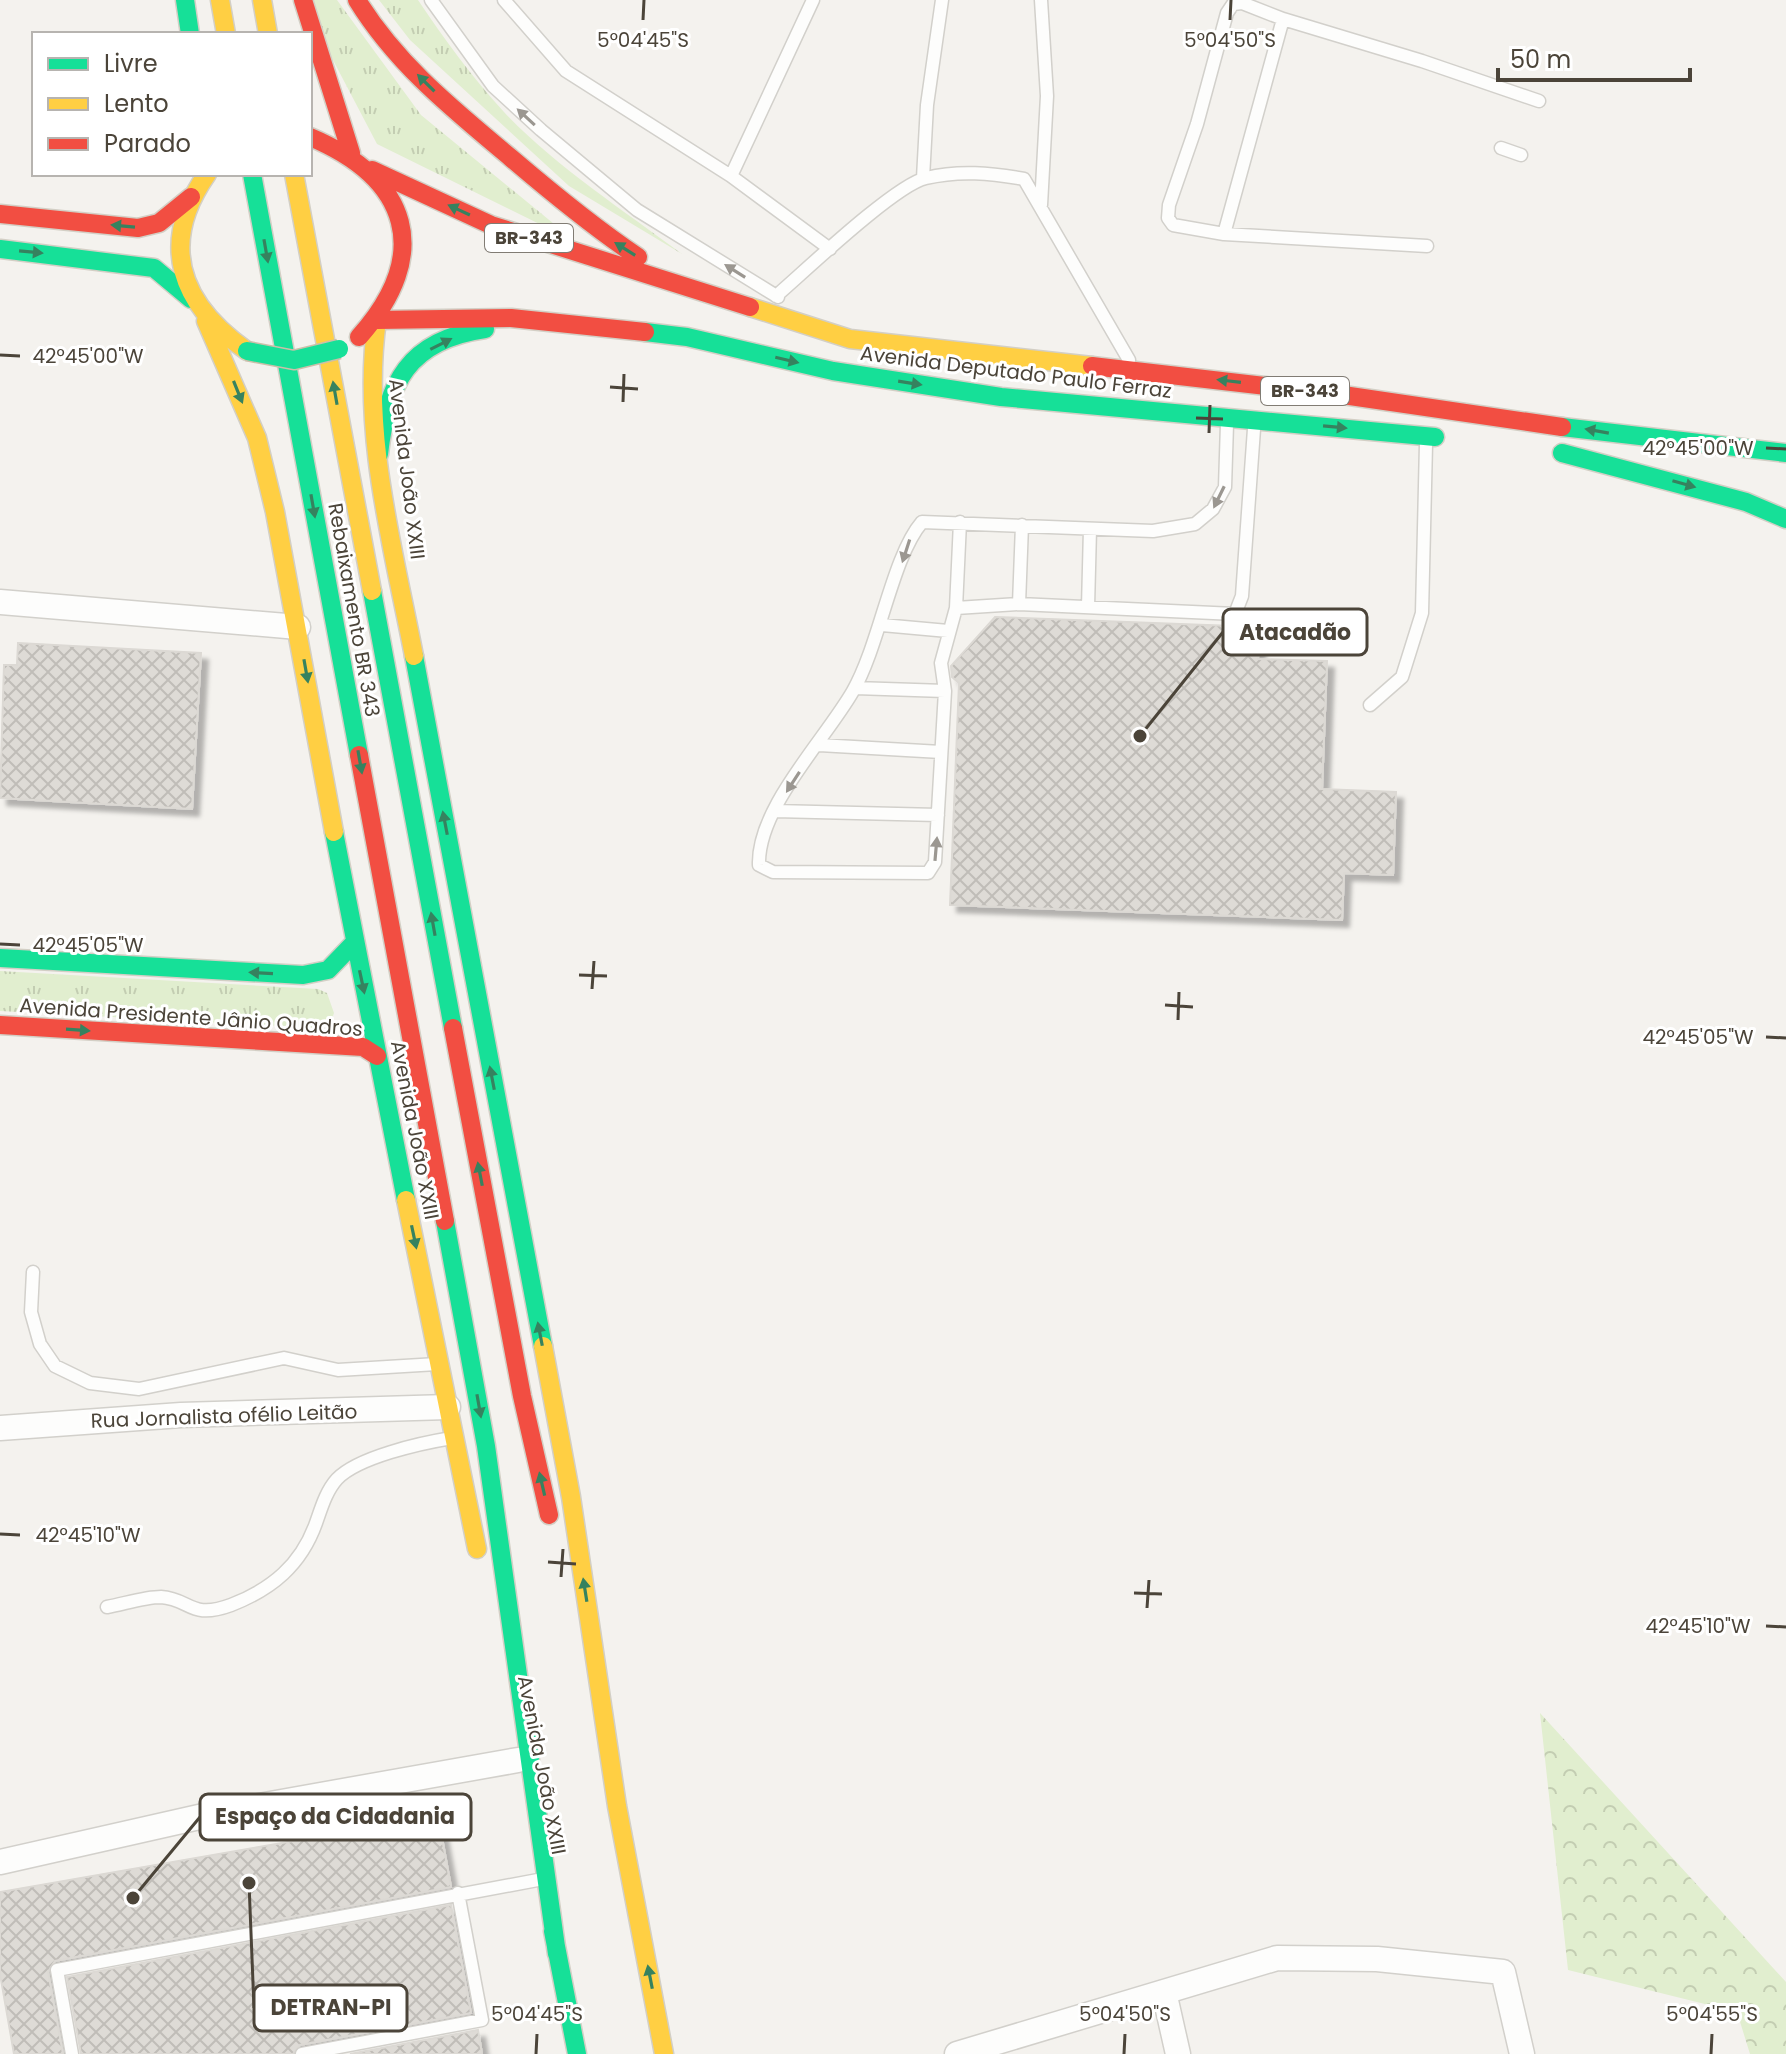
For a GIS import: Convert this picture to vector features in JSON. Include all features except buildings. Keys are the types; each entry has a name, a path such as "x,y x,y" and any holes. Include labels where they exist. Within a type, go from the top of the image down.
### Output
{"main road":[{"path":"185,0 190,32"},
{"path":"220,0 226,32"},
{"path":"262,0 268,32"},
{"path":"303,0 351,153"},
{"path":"357,0 404,60 449,106 592,228 691,290"},
{"name":"BR-343","path":"192,176 191,197 181,230 180,265 191,299 206,321 247,351 270,358 294,360 339,349 360,336 377,320 394,292 402,261 401,228 391,197 372,170 351,153 312,138"},
{"name":"Avenida Deputado Paulo Ferraz","path":"372,170 491,225 850,339 1343,395 1563,427 1786,453"},
{"name":"BR-343","path":"191,197 206,176"},
{"name":"Rebaixamento BR 343","path":"252,176 414,1054"},
{"name":"Rebaixamento BR 343","path":"294,176 522,1396 554,1533"},
{"path":"0,214 138,228 159,223 191,197"},
{"path":"0,249 154,268 191,299"},
{"name":"Avenida Deputado Paulo Ferraz","path":"377,320 511,318 687,337 879,378 1001,397 1455,440"},
{"name":"Avenida João XXIII","path":"377,320 371,349 379,454 389,523 571,1497 617,1806 664,2054"},
{"name":"Avenida João XXIII","path":"206,321 257,438 298,627 354,943 479,1561"},
{"path":"379,454 384,416 403,370 440,343 475,330 512,327 687,337"},
{"path":"1540,449 1594,458 1746,502 1786,519"},
{"path":"0,958 303,975 328,970 354,943"},
{"name":"Avenida Presidente Jânio Quadros","path":"0,1025 363,1047 377,1056"},
{"name":"Avenida João XXIII","path":"414,1054 486,1446 557,1954"},
{"name":"Avenida João XXIII","path":"564,1578 617,1806"},
{"name":"Avenida João XXIII","path":"494,1637 577,2054"}],"street":[{"path":"0,602 298,627"},
{"name":"Rua Jornalista ofélio Leitão","path":"0,1428 181,1415 448,1407"},
{"path":"0,1862 208,1815 518,1760"},
{"path":"957,2054 1277,1958 1314,1955 1503,1972 1522,2054"},
{"path":"1164,1992 1178,2054"}],"lane":[{"name":"Avenida Deputado Paulo Ferraz","path":"431,0 493,86 637,210 850,339"},
{"path":"504,0 566,71 731,176 830,249"},
{"path":"731,176 813,0"},
{"path":"923,178 927,105 942,0"},
{"path":"1041,0 1047,96 1041,205"},
{"path":"1427,246 1224,234 1173,225 1168,218 1169,205 1197,124 1227,13 1233,4 1242,3 1539,101"},
{"path":"1224,234 1283,19"},
{"path":"1501,148 1521,155"},
{"path":"776,296 878,208 923,178 986,171 1024,179 1137,373"},
{"path":"960,522 956,608 941,663 945,691 935,862 928,873 773,872 759,865 758,845 775,811 855,688 882,625 911,535 922,522 960,522 1153,531 1195,524 1213,509 1225,487 1227,420"},
{"path":"956,608 1019,604 1235,614 1239,610 1254,420"},
{"path":"1370,705 1402,677 1422,613 1426,436"},
{"path":"1019,604 1022,525"},
{"path":"1088,607 1090,529"},
{"path":"882,625 948,631"},
{"path":"855,688 945,691"},
{"path":"819,745 941,752"},
{"path":"775,811 938,815"},
{"path":"33,1272 31,1312 40,1344 55,1366 90,1383 139,1389 284,1358 338,1370 440,1363"},
{"path":"107,1607 159,1597 173,1599 187,1609 210,1611 233,1604 288,1573 303,1556 325,1498 338,1478 385,1453 455,1438"},
{"path":"72,2054 57,1970 543,1879"},
{"path":"302,2054 482,2020 458,1893"}],"green space":[{"path":"313,0 337,0 421,115 576,242 377,144 323,41"},
{"path":"379,0 418,0 470,71 524,132 590,186 682,254 569,186 410,40"},
{"path":"0,971 318,989 327,993 334,1013 331,1022 318,1028 0,1011"},
{"path":"1540,1713 1786,1982 1786,2054 1750,2054 1737,2012 1568,1970"}],"traffic: fast":[{"path":"185,0 190,32"},
{"path":"252,176 359,755"},
{"path":"0,249 154,268 191,299"},
{"path":"379,454 388,406 406,369 437,343 485,329"},
{"path":"645,332 687,337 833,371 1001,397 1435,437"},
{"path":"247,351 294,360 339,349"},
{"path":"1562,427 1786,453"},
{"path":"1562,453 1746,502 1786,519"},
{"path":"372,591 453,1028"},
{"path":"414,656 543,1346"},
{"path":"334,832 406,1200"},
{"path":"0,958 303,975 328,970 354,943"},
{"path":"445,1221 486,1446 557,1954"},
{"path":"553,1931 577,2054"}],"traffic: slow":[{"path":"220,0 226,32"},
{"path":"262,0 268,32"},
{"path":"206,176 192,200 183,225 180,248 184,271 192,293 206,313 224,333 247,351"},
{"path":"294,176 372,591"},
{"path":"750,307 850,339 1092,366"},
{"path":"377,320 373,362 376,447 414,656"},
{"path":"206,321 257,438 275,512 334,832"},
{"path":"406,1200 477,1549"},
{"path":"543,1346 571,1497 617,1806 664,2054"}],"traffic: jam":[{"path":"303,0 351,153"},
{"path":"357,0 408,66 448,104 557,197 638,257"},
{"path":"312,138 344,154 370,174 389,197 400,222 402,248 397,277 382,306 359,337"},
{"path":"372,170 491,225 750,307"},
{"path":"0,214 138,228 159,223 191,197"},
{"path":"377,320 511,318 645,332"},
{"path":"1092,366 1343,395 1562,427"},
{"path":"359,755 445,1221"},
{"path":"0,1025 363,1047 377,1056"},
{"path":"453,1028 522,1396 549,1515"}],"place":[{"name":"Atacadão","path":"1140,736"},
{"name":"DETRAN-PI","path":"249,1883"},
{"name":"Espaço da Cidadania","path":"133,1898"}]}
